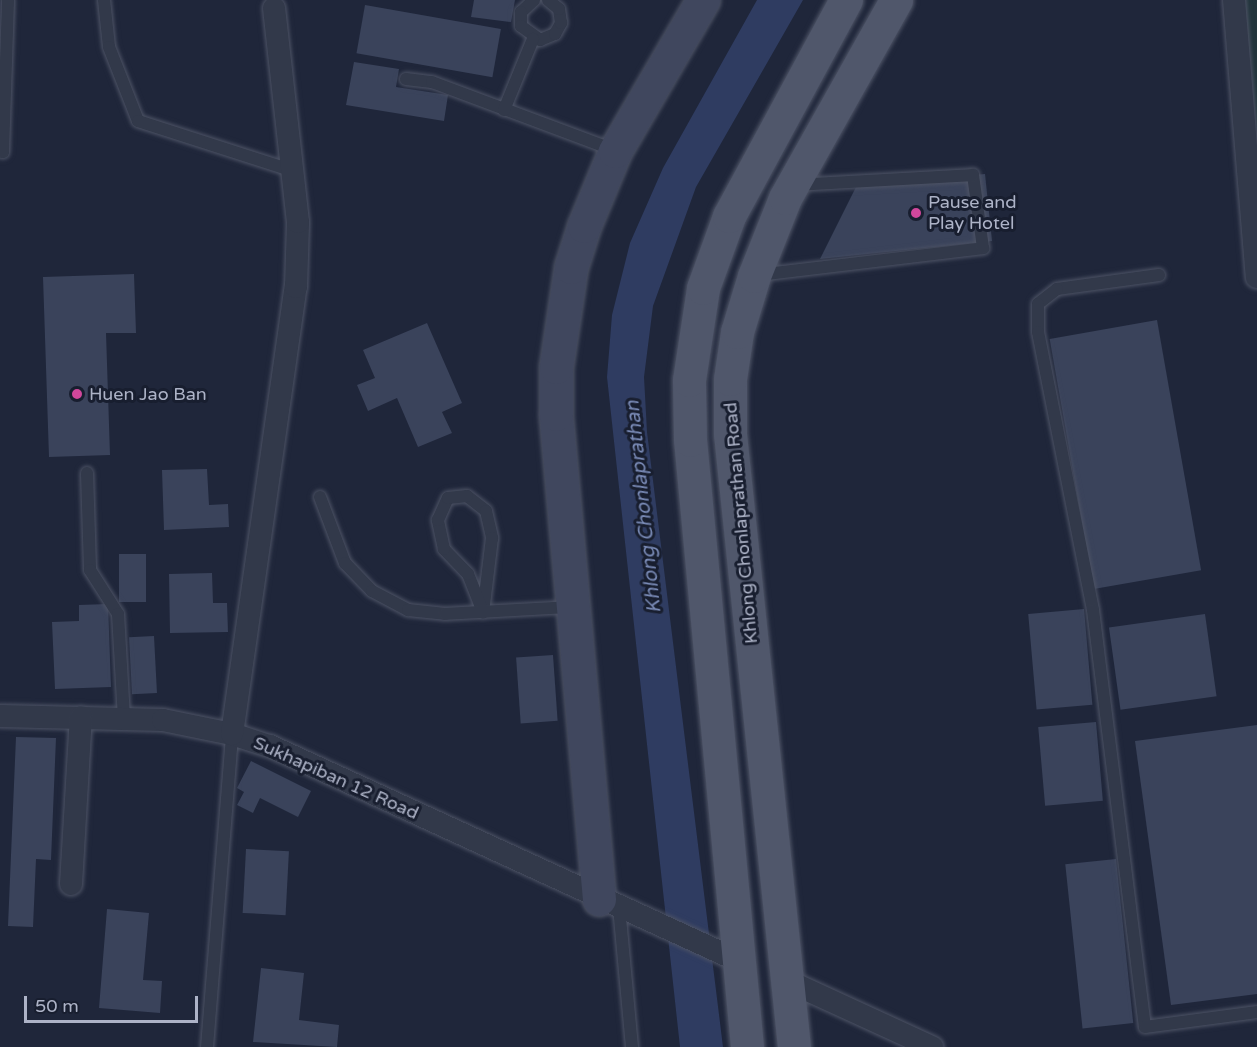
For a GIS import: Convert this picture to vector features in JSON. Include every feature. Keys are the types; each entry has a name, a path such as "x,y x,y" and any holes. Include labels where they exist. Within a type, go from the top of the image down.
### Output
{"main road":[{"path":"609,903 575,607 556,414 556,367 572,267 615,151 703,0"},
{"path":"747,1047 690,440 693,339 703,288 729,216 846,0"},
{"name":"Khlong Chonlaprathan Road","path":"792,1032 730,434 730,379 737,332 754,276 793,185 896,0"},
{"path":"733,888 745,936 763,950 772,945 776,937 776,888"},
{"path":"776,1047 773,1007 782,1005 792,1032"}],"street":[{"path":"1234,0 1257,277"},
{"path":"232,734 296,287 298,222 274,8"},
{"name":"Sukhapiban 12 Road","path":"0,716 174,721 232,734 270,746 609,903 738,960"},
{"path":"71,884 81,717"},
{"path":"786,980 932,1047"}],"lane":[{"path":"0,151 3,152 8,0"},
{"path":"104,0 109,47 138,121 291,170"},
{"path":"534,0 525,5 520,19 524,32 533,39 547,39 561,24 559,9 548,0"},
{"path":"504,110 533,39"},
{"path":"406,79 432,82 615,151"},
{"path":"754,276 983,248 973,175 793,185"},
{"path":"1159,275 1057,289 1038,304 1038,332 1093,610 1145,1027 1257,1012"},
{"path":"87,473 90,570 118,614 124,718"},
{"path":"467,496 486,511 492,538 483,612 468,574 444,549 438,520 448,498 467,496"},
{"path":"320,497 345,563 372,591 408,610 445,614 575,607"},
{"path":"207,1047 232,734"},
{"path":"609,903 632,1047"}],"shaded area":[{"path":"1245,0 1257,0 1257,136"}],"water":[{"name":"Khlong Chonlaprathan","path":"757,0 803,0 696,187 653,306 644,377 647,432 723,1047 680,1047 607,377 612,315 630,243 663,168"}],"building":[{"path":"474,0 515,0 511,22 471,17"},
{"path":"365,5 501,29 492,77 356,53"},
{"path":"354,62 399,69 396,87 448,95 444,121 346,105"},
{"name":"Pause and Play Hotel","path":"985,174 992,241 820,259 857,185"},
{"name":"Huen Jao Ban","path":"134,274 136,333 106,333 110,455 49,457 43,277"},
{"path":"1157,320 1201,570 1094,589 1050,339"},
{"path":"427,323 462,403 442,412 452,433 418,447 397,398 368,411 357,385 375,378 363,350"},
{"path":"207,469 209,505 228,504 229,527 164,530 162,470"},
{"path":"119,554 146,554 146,602 119,602"},
{"path":"212,573 213,603 227,603 228,632 170,633 169,574"},
{"path":"108,604 111,687 55,689 52,622 79,621 79,605"},
{"path":"1084,609 1092,705 1037,710 1028,614"},
{"path":"1205,614 1217,696 1120,710 1109,627"},
{"path":"154,636 157,693 132,694 129,637"},
{"path":"553,655 558,721 521,723 516,658"},
{"path":"1096,722 1103,801 1045,806 1038,727"},
{"path":"1257,725 1257,994 1171,1005 1135,741"},
{"path":"16,737 56,738 51,860 36,859 33,927 8,926"},
{"path":"251,761 311,791 298,817 260,798 253,813 237,805 244,792 237,788"},
{"path":"246,849 289,851 286,915 243,913"},
{"path":"1116,859 1133,1023 1083,1028 1065,864"},
{"path":"107,909 149,913 143,980 162,981 160,1013 99,1008"},
{"path":"261,968 304,973 299,1020 339,1025 337,1047 253,1042"}],"place":[{"name":"Pause and Play Hotel","path":"916,213"},
{"name":"Huen Jao Ban","path":"77,394"}]}
